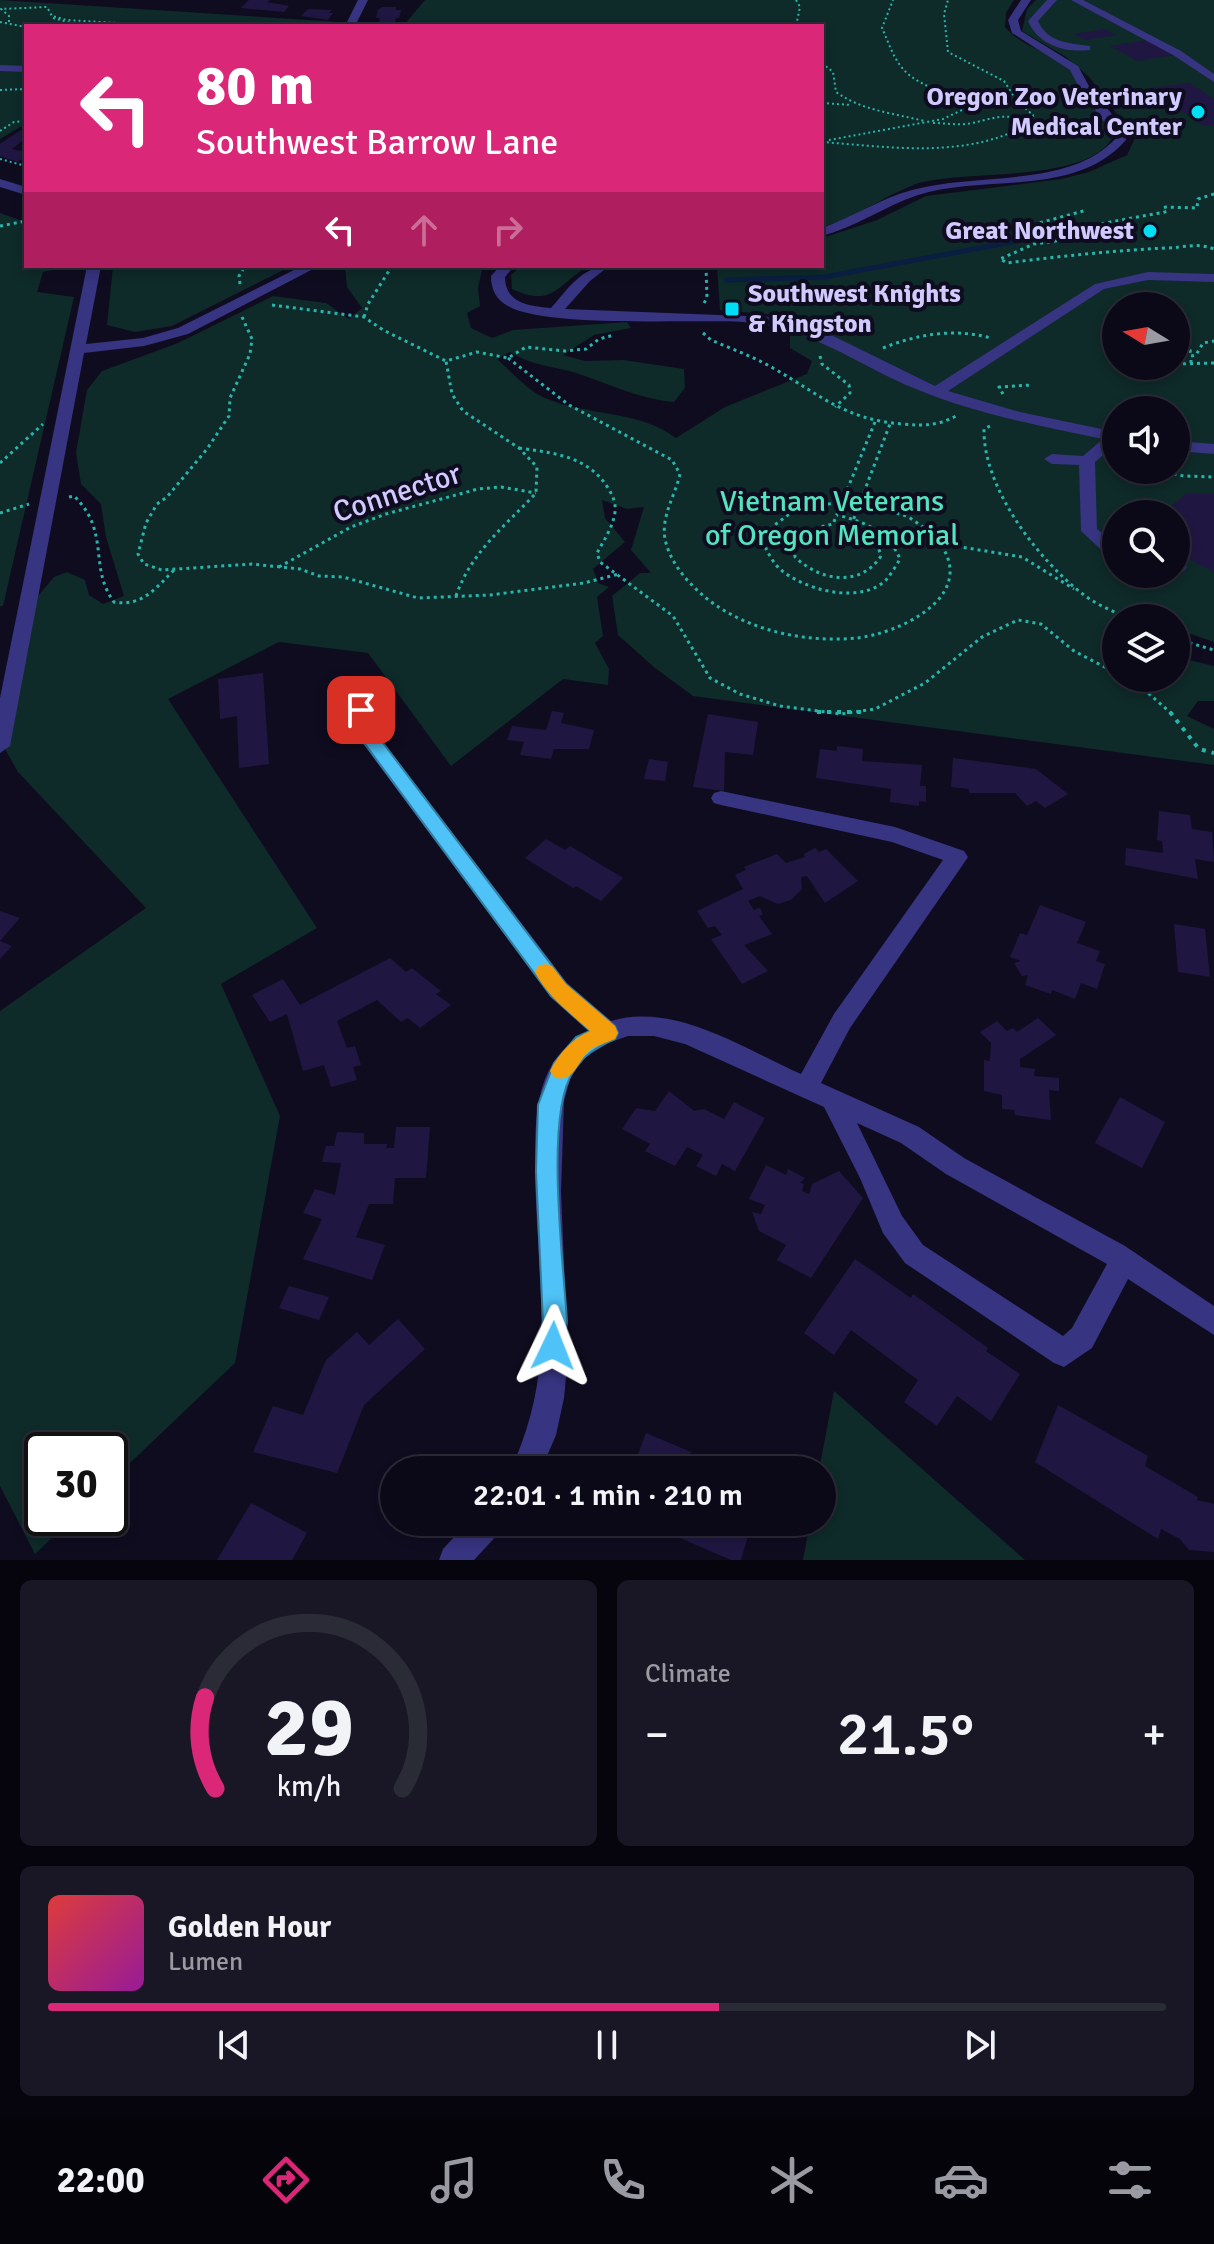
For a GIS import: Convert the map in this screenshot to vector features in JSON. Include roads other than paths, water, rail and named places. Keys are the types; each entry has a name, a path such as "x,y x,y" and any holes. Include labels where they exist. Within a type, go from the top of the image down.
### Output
{"street":[{"path":"351,24 363,0"},
{"path":"824,231 865,217 914,193 1040,177 1090,161 1118,146 1122,136 1119,129 1085,89 1074,68 1017,33 1013,20 1026,0"},
{"path":"1052,0 1033,21 1035,28 1058,45 1086,48"},
{"path":"1076,0 1177,53 1214,79"},
{"path":"0,68 24,69"},
{"path":"0,183 24,190"},
{"path":"0,746 94,268"},
{"path":"79,349 144,342 183,331 308,268"},
{"path":"506,268 497,280 499,290 507,300 528,309 778,321 807,327 937,392 1006,414 1102,434"},
{"path":"555,312 585,278 599,268"},
{"path":"937,392 1084,294 1107,283 1144,275 1214,280"},
{"path":"1190,447 1214,449"},
{"path":"1052,459 1087,461 1102,448"},
{"path":"1087,461 1089,531 1102,542"},
{"path":"361,710 368,736 559,990 608,1033"},
{"path":"721,798 895,835 957,857 842,1021 807,1087"},
{"path":"534,1456 540,1445 549,1396 555,1322 548,1171 550,1105 562,1069 583,1043 608,1033 652,1025 690,1035 910,1135 955,1166 1124,1260 1214,1322"},
{"path":"832,1099 871,1173 892,1224 914,1254 1064,1353 1082,1338 1124,1260"},
{"path":"454,1560 475,1536"}],"waterway":[{"path":"726,280 824,277 1055,234"}],"place":[{"name":"Oregon Zoo Veterinary Medical Center","path":"1198,112"},
{"name":"Great Northwest","path":"1150,231"},
{"name":"Southwest Knights & Kingston","path":"732,309"}],"park label":[{"name":"Vietnam Veterans of Oregon Memorial","path":"832,518"}]}
